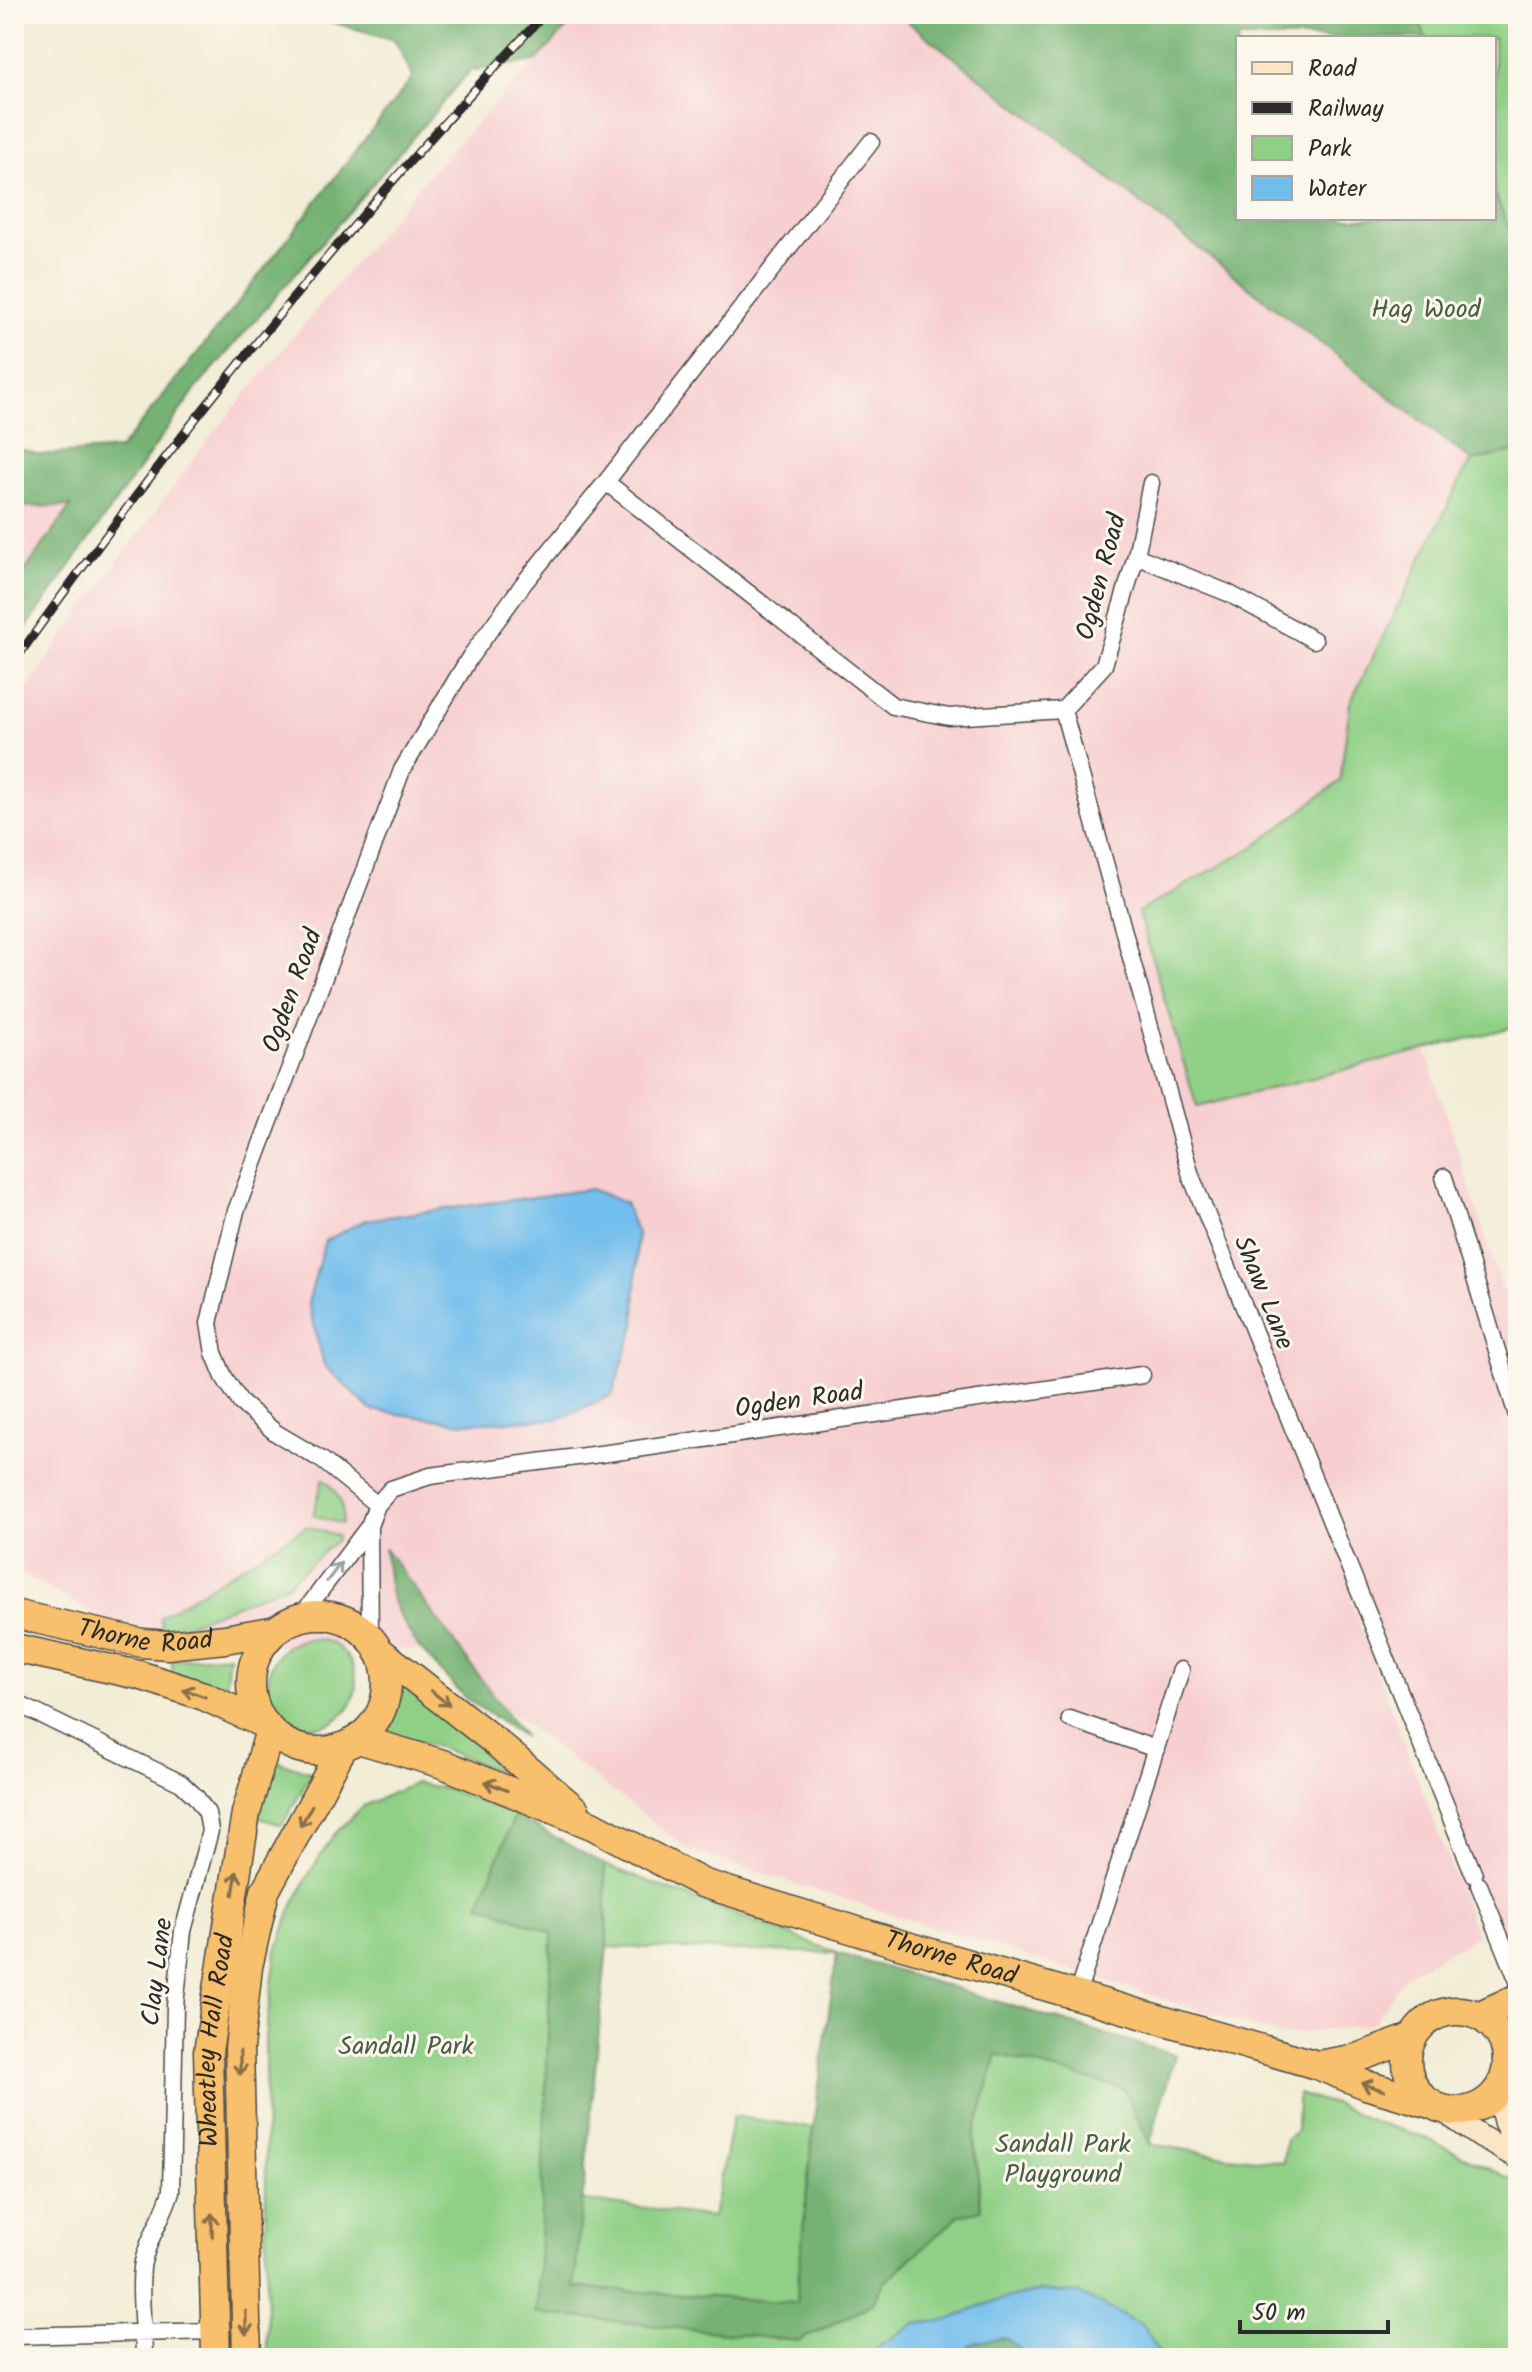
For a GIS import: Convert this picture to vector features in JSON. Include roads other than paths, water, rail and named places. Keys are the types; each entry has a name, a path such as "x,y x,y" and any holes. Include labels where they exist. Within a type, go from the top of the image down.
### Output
{"highway":[{"name":"Thorne Road","path":"14,1614 142,1643 167,1645 288,1624"},
{"path":"312,1616 338,1618 361,1630 374,1644 386,1674 385,1699 375,1721 350,1743 330,1750 304,1749 280,1739 268,1728 254,1701 252,1675 260,1650 288,1624 312,1616"},
{"name":"Thorne Road","path":"374,1644 594,1826"},
{"name":"Thorne Road","path":"14,1648 139,1675 204,1696 268,1728"},
{"name":"Wheatley Hall Road","path":"215,2344 208,2052 246,1813 268,1728"},
{"name":"Thorne Road","path":"350,1743 443,1764 594,1826 702,1883 1317,2065 1366,2085 1435,2106"},
{"name":"Wheatley Hall Road","path":"247,2358 239,2048 248,1967 265,1891 350,1743"},
{"path":"1480,2015 1518,1998"},
{"path":"1450,2010 1480,2015 1495,2027 1504,2041 1508,2058 1507,2078 1486,2102 1473,2109 1458,2112 1435,2106 1420,2095 1409,2078 1406,2060 1411,2038 1432,2016 1450,2010"},
{"name":"Thorne Road","path":"1317,2065 1357,2058 1411,2038"}],"street":[{"name":"Ogden Road","path":"871,142 524,583 470,657 402,770 236,1211 209,1323 214,1353 224,1377 241,1403 276,1433 322,1460 377,1505 391,1489 430,1476 636,1450 1142,1375"},
{"path":"606,482 893,706 949,717 1063,710"},
{"name":"Ogden Road","path":"1063,710 1104,665 1136,556 1151,483"},
{"path":"1136,556 1228,593 1314,640"},
{"name":"Shaw Lane","path":"1063,710 1191,1176 1518,1981"},
{"path":"1444,1177 1518,1419"},
{"path":"288,1624 369,1526 377,1505"},
{"path":"369,1526 374,1644"},
{"path":"1077,1995 1181,1670"},
{"name":"Clay Lane","path":"14,1702 181,1783 207,1813 210,1831 183,1931 175,2006 171,2191 165,2212 149,2241 142,2267 144,2358"},
{"path":"1070,1719 1156,1749"},
{"path":"1507,2078 1505,2123 1518,2148"},
{"name":"Thorne Road","path":"1435,2106 1518,2158"},
{"path":"14,2336 144,2333 215,2344"}],"water":[{"path":"591,1189 625,1203 637,1234 635,1325 612,1395 558,1419 462,1423 371,1410 324,1365 308,1303 325,1241 365,1220"},
{"path":"1041,2291 1080,2294 1144,2326 1162,2358 1030,2358 1006,2338 976,2342 956,2358 875,2358 877,2347 915,2324 949,2320 994,2301"}],"railway":[{"path":"14,662 138,493 268,329 403,169 545,14"}],"park label":[{"name":"Hag Wood","path":"1426,310"},
{"name":"Sandall Park","path":"406,2047"},
{"name":"Sandall Park Playground","path":"1063,2160"}]}
